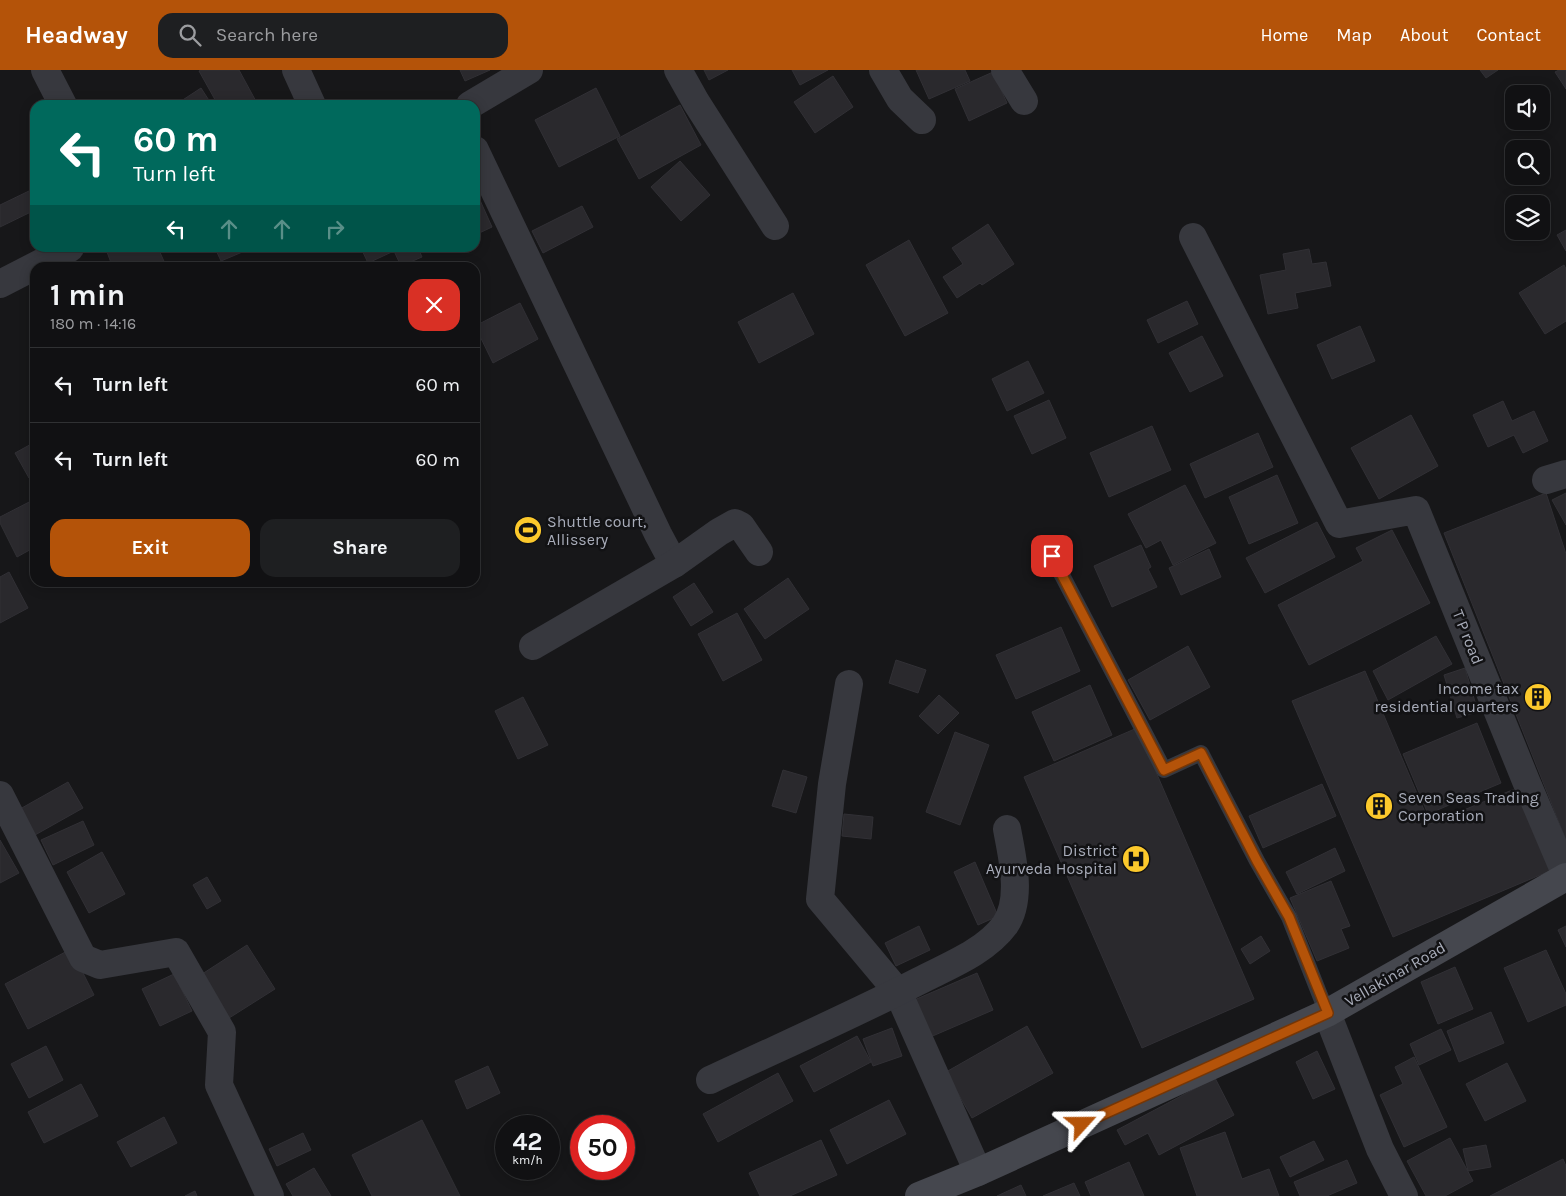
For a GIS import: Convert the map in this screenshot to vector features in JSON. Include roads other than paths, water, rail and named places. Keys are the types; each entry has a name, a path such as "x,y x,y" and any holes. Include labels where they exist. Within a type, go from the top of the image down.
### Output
{"main road":[{"name":"Vellakinar Road","path":"919,1196 978,1172 1328,1013 1566,876"}],"street":[{"path":"45,70 60,100"},
{"path":"296,70 310,100"},
{"path":"478,100 529,70"},
{"path":"678,70 696,102 775,226"},
{"path":"883,70 900,100 922,120"},
{"path":"1004,70 1024,101"},
{"path":"480,160 667,550"},
{"name":"T P road","path":"1193,237 1339,524 1416,510 1566,876"},
{"path":"43,262 62,252"},
{"path":"0,284 30,269"},
{"path":"533,646 667,550 719,532 735,523 741,526 759,552"},
{"path":"849,684 832,784 820,899 898,992 978,1172"},
{"path":"0,795 83,958 100,965 176,952 222,1032 219,1085 270,1196"},
{"path":"710,1080 898,992 967,956 989,941 1005,924 1015,898 1014,870 1007,829"},
{"path":"1328,1013 1380,1149 1404,1196"}],"lane":[{"path":"1052,556 1164,770 1201,753 1257,861 1289,917 1328,1013"}],"place":[{"name":"Shuttle court, Allissery","path":"528,530"},
{"name":"Income tax residential quarters","path":"1538,697"},
{"name":"Seven Seas Trading Corporation","path":"1379,806"},
{"name":"District Ayurveda Hospital","path":"1136,859"}]}
